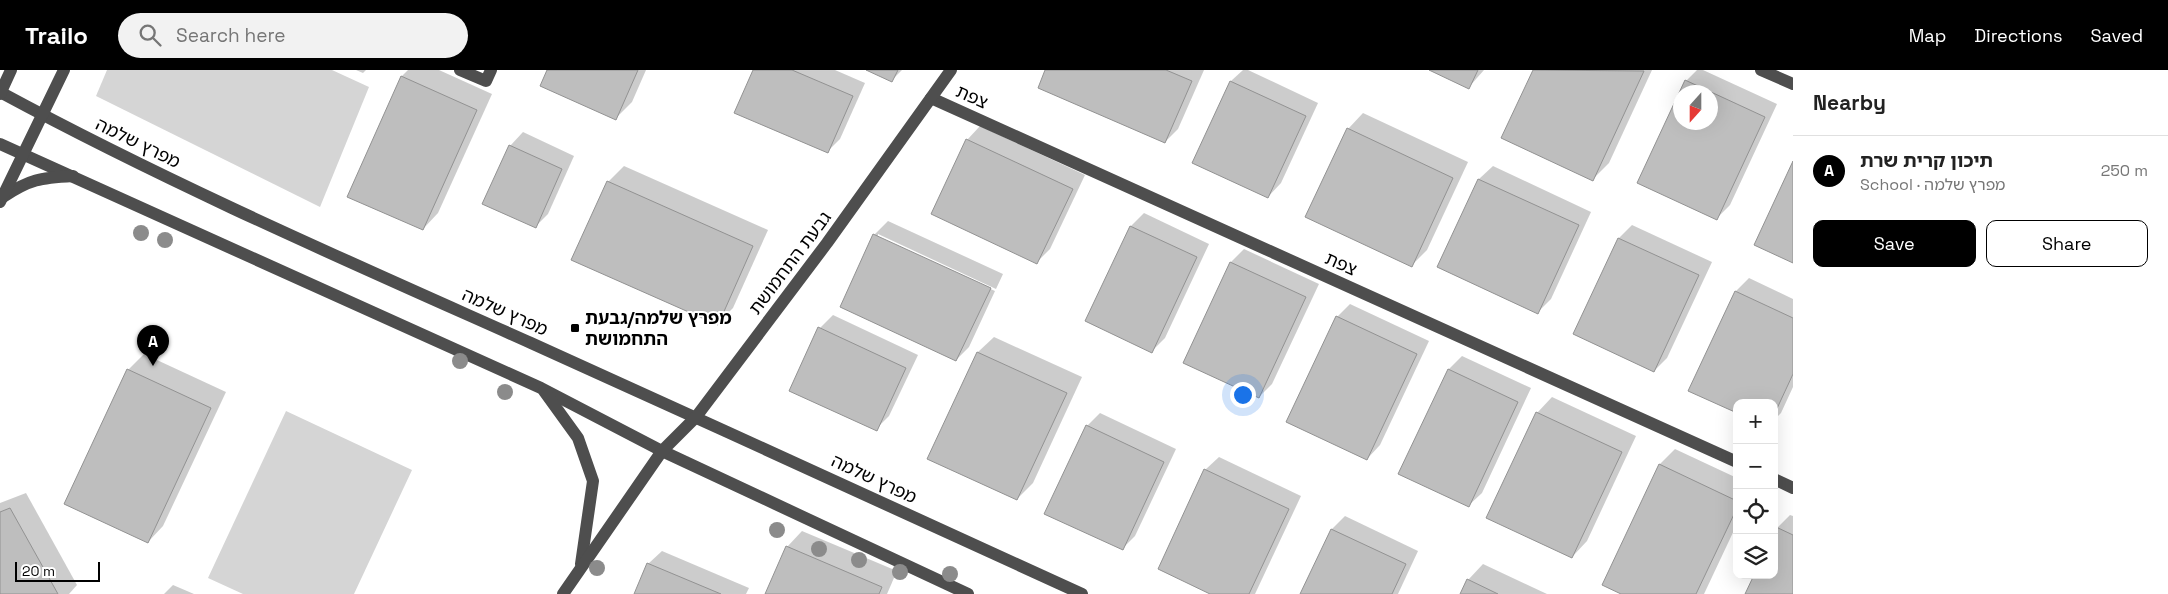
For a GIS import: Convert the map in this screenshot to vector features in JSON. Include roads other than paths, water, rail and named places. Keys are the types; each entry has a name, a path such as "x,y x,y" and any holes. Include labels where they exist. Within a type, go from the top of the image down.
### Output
{"street":[{"path":"0,93 11,70"},
{"path":"1,200 64,70"},
{"path":"460,70 486,81 491,70"},
{"name":"גבעת התחמושת","path":"562,594 662,451 696,417 827,243 951,70"},
{"path":"1761,70 1793,84"},
{"name":"מפרץ שלמה","path":"0,93 284,232 696,417 1082,594"},
{"name":"צפת","path":"931,98 1733,460"},
{"path":"0,144 24,153 542,388 662,451 968,594"},
{"path":"1,200 23,184 45,178 74,176"},
{"path":"542,388 578,438 592,482 581,567"},
{"path":"1778,481 1793,488"}],"place":[{"name":"מפרץ שלמה/גבעת התחמושת","path":"575,328"},
{"name":"תיכון קרית שרת","path":"153,366"}]}
